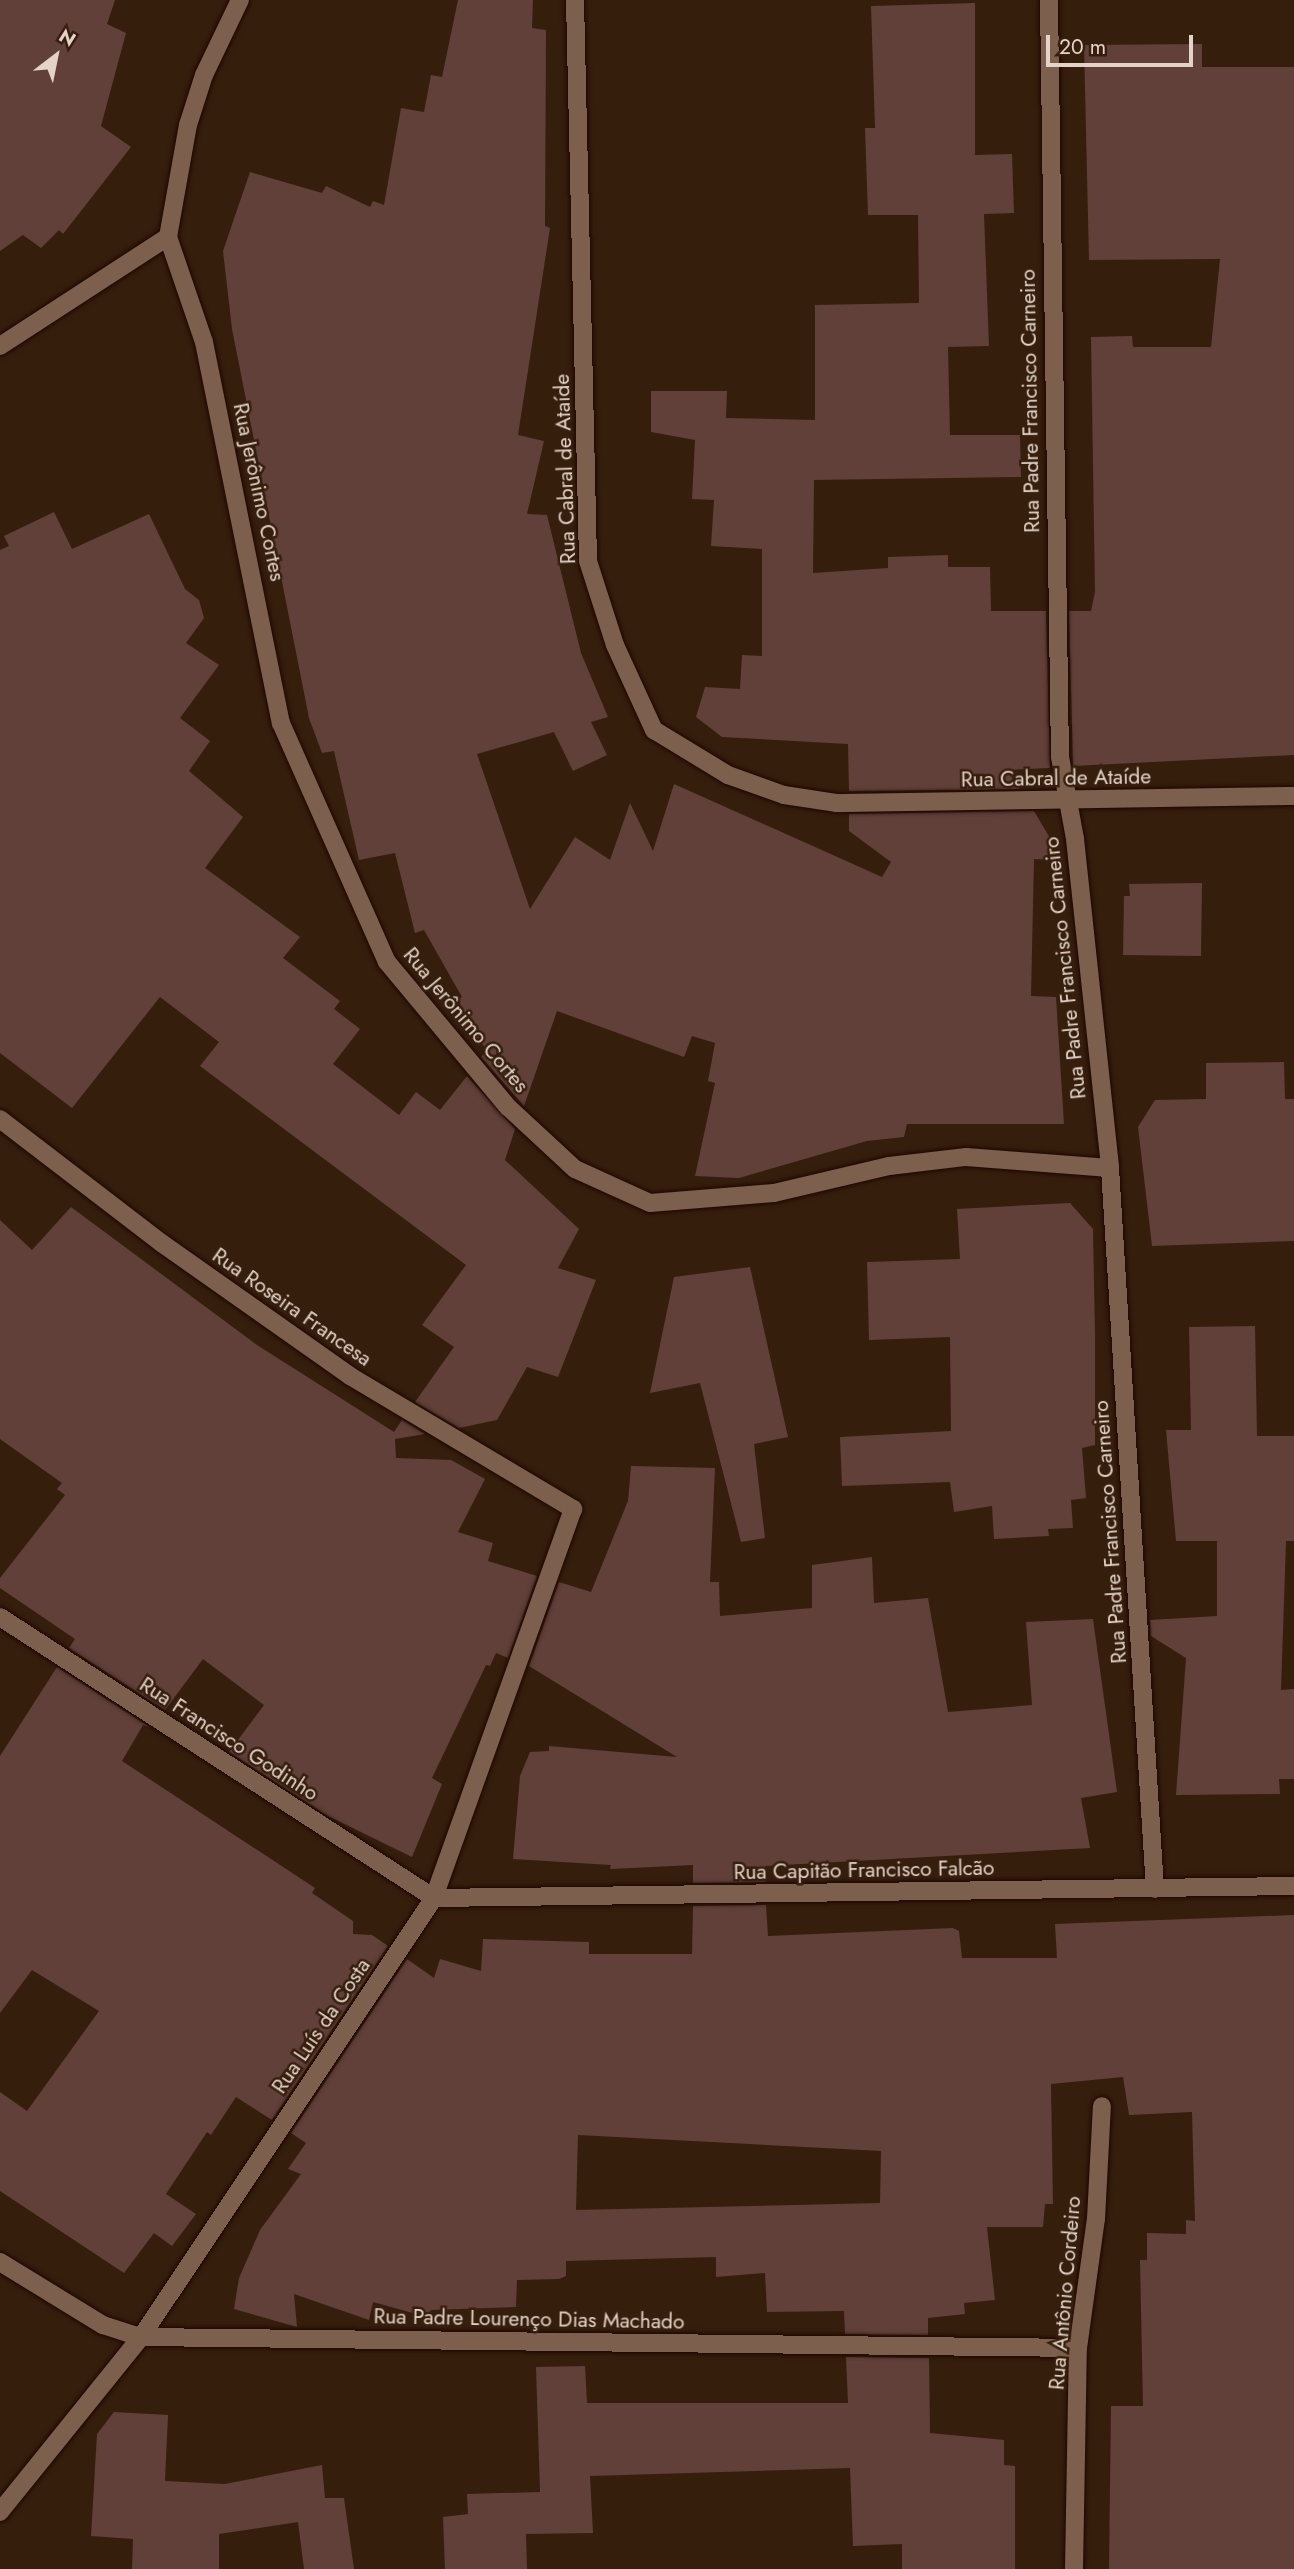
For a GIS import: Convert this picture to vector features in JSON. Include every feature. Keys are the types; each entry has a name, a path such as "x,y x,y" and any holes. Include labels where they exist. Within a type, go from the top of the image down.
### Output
{"street":[{"path":"0,346 168,236 204,75 240,0"},
{"name":"Rua Cabral de Ataíde","path":"575,0 588,561 615,645 654,730 728,775 784,795 837,803 1294,796"},
{"name":"Rua Padre Francisco Carneiro","path":"1049,0 1052,398 1065,800 1075,839 1110,1168 1155,1889"},
{"name":"Rua Jerônimo Cortes","path":"168,236 204,342 281,723 387,962 508,1107 575,1168 650,1203 774,1193 889,1166 966,1157 1110,1168"},
{"name":"Rua Roseira Francesa","path":"0,1119 163,1244 351,1376 573,1509"},
{"name":"Rua Luís da Costa","path":"0,2512 141,2337 434,1898 573,1509"},
{"name":"Rua Francisco Godinho","path":"0,1617 434,1898"},
{"name":"Rua Capitão Francisco Falcão","path":"434,1898 1294,1886"},
{"name":"Rua Antônio Cordeiro","path":"1074,2569 1078,2348 1096,2219 1102,2106"},
{"name":"Rua Padre Lourenço Dias Machado","path":"0,2262 103,2325 141,2337 1078,2348"}],"building":[{"path":"0,0 115,0 107,24 126,33 101,126 131,147 63,234 59,230 41,248 23,235 0,251"},
{"path":"458,0 533,0 532,28 546,30 545,226 550,228 518,435 544,441 527,514 547,515 581,653 608,717 591,722 607,755 573,771 554,732 477,754 530,909 575,837 610,860 630,803 653,851 674,784 882,877 891,862 849,831 849,814 1034,811 1063,860 1034,859 1031,996 1056,997 1064,1124 907,1124 904,1137 867,1141 739,1178 695,1176 715,1083 708,1081 715,1043 692,1036 684,1057 557,1011 524,1106 481,1057 487,1050 451,1004 462,997 424,930 415,933 395,853 359,860 334,751 322,753 309,718 232,329 223,251 250,172 322,193 326,186 370,207 373,201 384,205 401,108 424,112 431,75 442,77"},
{"path":"975,3 975,155 1012,154 1014,213 984,214 989,346 948,347 950,435 1020,435 1021,477 814,480 813,573 888,568 888,557 948,555 948,567 990,567 991,611 1046,611 1050,768 1008,770 1020,789 849,791 848,744 722,737 696,717 705,687 740,689 742,655 762,656 762,549 711,546 714,500 692,499 695,440 651,432 651,391 727,391 726,418 815,420 815,305 919,303 918,215 868,215 865,128 875,128 871,6"},
{"path":"1202,44 1202,67 1294,67 1294,755 1073,766 1069,611 1091,611 1095,592 1091,337 1132,336 1133,347 1211,347 1220,259 1089,260 1084,45"},
{"path":"54,512 72,549 149,514 185,589 199,600 204,618 186,643 219,665 180,718 210,741 189,771 243,817 205,868 300,937 283,958 340,1001 334,1009 360,1029 333,1064 399,1115 416,1092 440,1110 467,1076 515,1129 505,1160 579,1229 558,1268 596,1280 558,1377 527,1367 497,1420 459,1428 415,1402 454,1347 422,1325 466,1265 200,1066 219,1042 160,997 72,1108 0,1053 0,550 9,546 4,536"},
{"path":"1202,883 1201,956 1123,955 1124,896 1130,896 1129,884"},
{"path":"1284,1062 1285,1099 1294,1099 1294,1241 1152,1246 1138,1127 1155,1100 1206,1099 1206,1063"},
{"path":"1070,1203 1093,1229 1095,1334 1095,1445 1082,1448 1086,1498 1071,1500 1073,1528 1048,1529 1049,1536 994,1539 992,1506 954,1512 950,1482 842,1486 840,1437 951,1431 950,1337 869,1340 867,1262 960,1259 957,1209"},
{"path":"71,1207 257,1345 394,1432 402,1420 425,1434 395,1439 396,1458 451,1460 485,1479 458,1532 493,1543 488,1561 537,1576 508,1658 496,1653 490,1666 486,1665 432,1778 442,1784 412,1857 328,1816 229,1752 264,1705 203,1659 165,1710 69,1648 75,1639 0,1588 0,1578 65,1495 57,1489 62,1483 0,1439 0,1220 32,1250"},
{"path":"750,1267 788,1437 754,1444 765,1538 741,1542 700,1383 650,1393 674,1277"},
{"path":"1255,1326 1257,1436 1294,1436 1294,1541 1286,1541 1281,1690 1294,1689 1294,1779 1279,1779 1280,1794 1176,1795 1186,1658 1151,1636 1150,1620 1217,1616 1217,1541 1176,1541 1166,1430 1191,1430 1189,1327"},
{"path":"631,1466 715,1468 710,1582 719,1582 720,1616 812,1608 812,1565 872,1557 874,1603 928,1598 948,1712 1032,1705 1026,1622 1093,1619 1117,1792 1081,1798 1090,1848 765,1866 765,1882 693,1883 693,1865 610,1869 611,1865 513,1859 520,1776 530,1752 549,1751 549,1746 677,1757 529,1666 559,1582 591,1592 628,1501"},
{"path":"57,1667 151,1728 143,1725 122,1761 315,1888 312,1893 353,1921 353,1934 372,1935 388,1946 272,2120 236,2097 211,2135 207,2132 166,2194 196,2214 172,2246 154,2233 124,2273 0,2191 0,2092 27,2111 99,2011 32,1970 0,2013 0,1756"},
{"path":"766,1905 768,1936 953,1928 959,1931 962,1958 1057,1958 1055,1924 1294,1915 1294,2569 1109,2569 1111,2406 1143,2406 1140,2260 1147,2260 1147,2233 1186,2234 1186,2220 1195,2221 1192,2112 1129,2115 1123,2077 1051,2084 1053,2204 1045,2204 1043,2227 987,2227 995,2300 964,2303 965,2314 928,2318 928,2335 845,2334 844,2311 767,2312 765,2273 716,2277 716,2257 566,2261 566,2276 559,2279 517,2280 516,2307 431,2310 427,2317 373,2302 369,2320 294,2294 297,2327 234,2309 239,2278 260,2230 301,2174 288,2169 306,2143 291,2133 407,1959 434,1978 440,1959 481,1971 483,1939 589,1942 589,1954 692,1954 693,1906","holes":["578,2135 881,2151 880,2203 576,2210"]},
{"path":"846,2357 929,2358 930,2433 1004,2440 1004,2465 1015,2466 1015,2569 902,2569 902,2544 853,2546 850,2468 590,2476 593,2533 526,2534 527,2569 445,2569 443,2517 468,2514 467,2494 540,2492 536,2367 585,2366 587,2403 848,2403"},
{"path":"114,2412 168,2415 165,2481 225,2484 322,2465 325,2498 344,2498 354,2569 304,2569 298,2522 219,2534 219,2569 132,2569 133,2539 91,2536 97,2434"}]}
